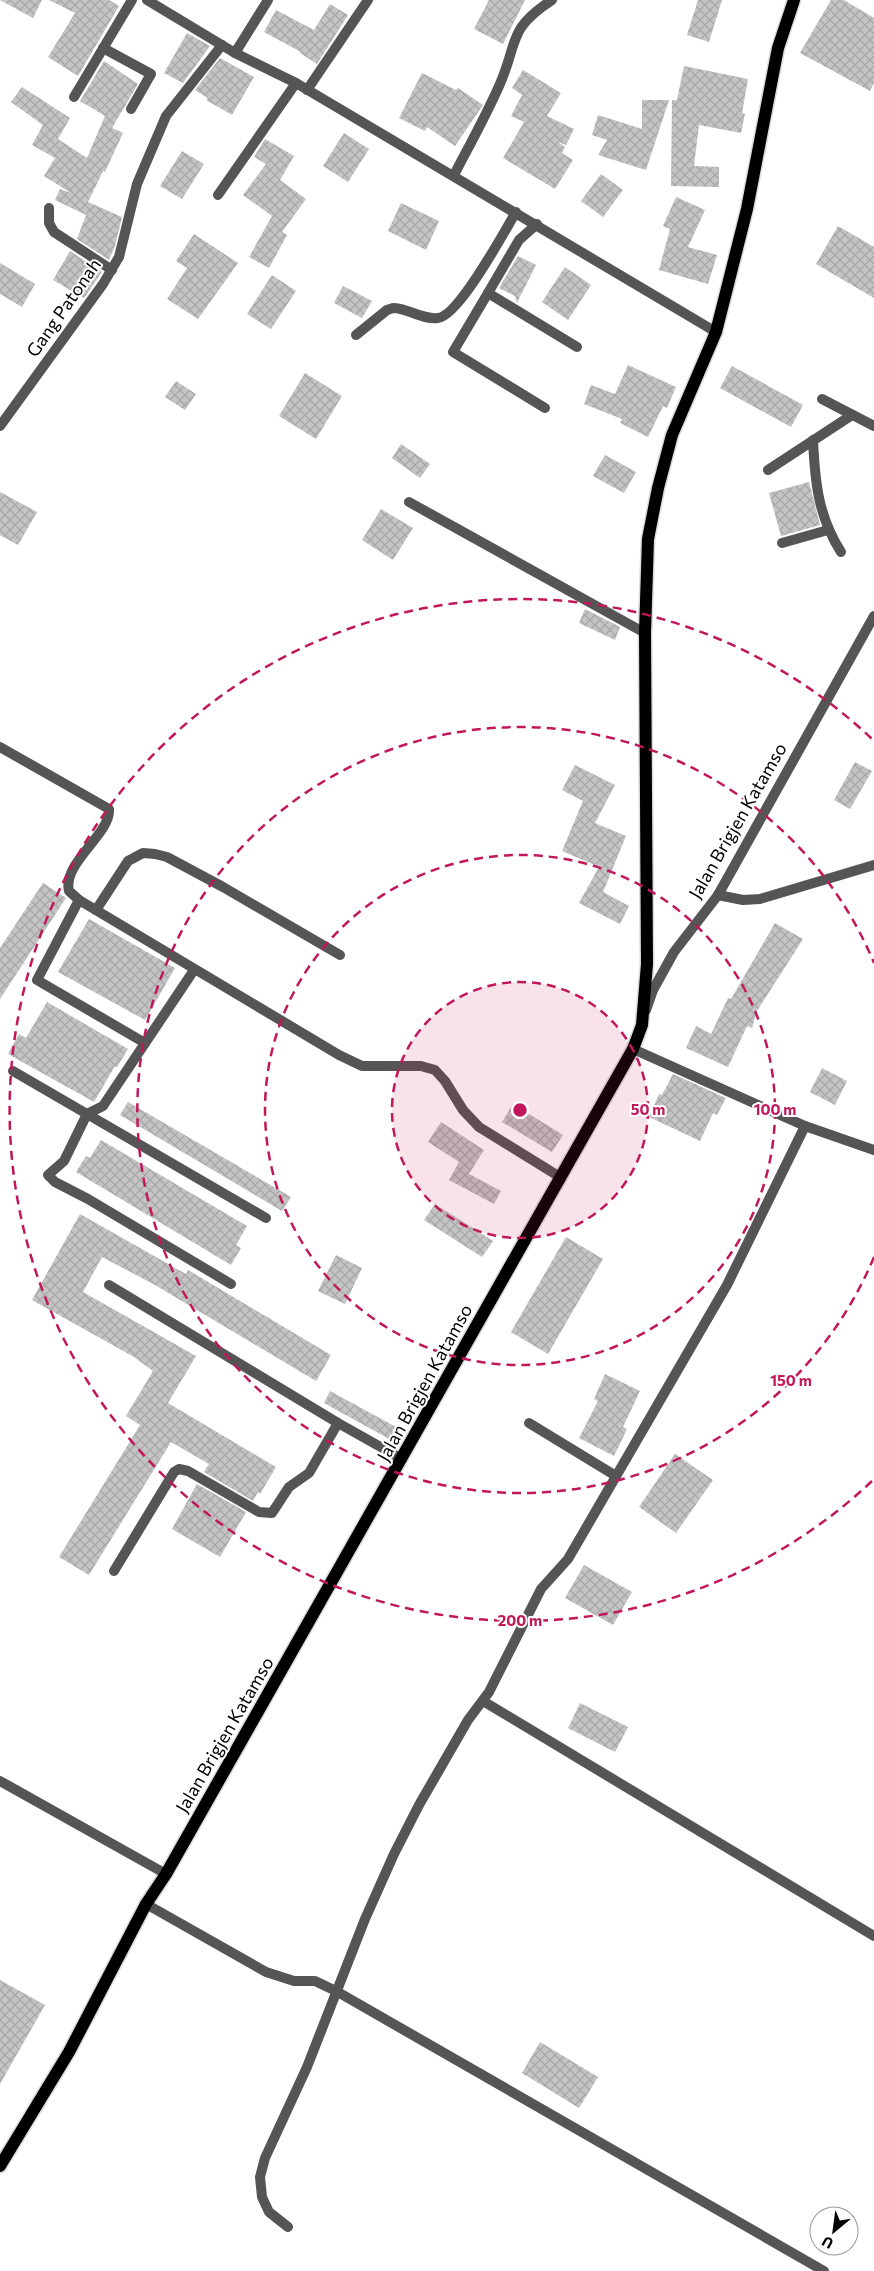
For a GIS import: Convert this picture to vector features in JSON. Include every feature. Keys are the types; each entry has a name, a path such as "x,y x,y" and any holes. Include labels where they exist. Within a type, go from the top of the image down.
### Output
{"main road":[{"path":"642,1025 647,964 645,633 648,539 658,488 672,435 716,332 747,210 778,48 794,0"},
{"name":"Jalan Brigjen Katamso","path":"0,2166 69,2052 146,1904 166,1874 402,1459 633,1049 642,1025"}],"street":[{"path":"74,97 132,0"},
{"path":"147,0 236,53 296,83 537,224 716,332"},
{"path":"236,53 268,0"},
{"path":"307,90 368,0"},
{"path":"454,176 499,86 517,32 525,20 552,0"},
{"name":"Gang Patonah","path":"0,426 112,270 119,257 137,184 166,116 222,45"},
{"path":"103,48 151,74 131,109"},
{"path":"218,196 296,83"},
{"path":"49,208 49,223 54,232 112,270"},
{"path":"356,335 387,310 393,308 432,318 444,316 460,302 516,212"},
{"path":"537,224 519,240 453,352 545,408"},
{"path":"488,294 577,347"},
{"path":"822,399 874,426"},
{"path":"768,470 852,415"},
{"path":"813,440 816,490 828,530 841,552"},
{"path":"408,502 645,633"},
{"path":"782,543 828,530"},
{"name":"Jalan Brigjen Katamso","path":"642,1025 653,990 674,952 718,895 874,616"},
{"path":"0,747 109,809 110,817 86,849 69,878 69,890 79,900 194,970 362,1066 421,1066 435,1070 445,1081 463,1110 479,1127 560,1177"},
{"path":"96,910 128,861 143,854 155,854 168,857 207,878 340,955"},
{"path":"718,895 743,900 760,899 874,865"},
{"path":"79,900 37,980 145,1043"},
{"path":"194,970 103,1106 87,1114 64,1161 48,1175 55,1182 88,1199 230,1284"},
{"path":"633,1049 804,1126 874,1150"},
{"path":"13,1071 111,1130 266,1218"},
{"path":"288,2227 269,2212 262,2197 260,2177 272,2140 307,2067 336,1991 394,1854 468,1720 483,1701 541,1589 568,1559 727,1285 804,1126"},
{"path":"109,1285 338,1423 402,1459"},
{"path":"114,1571 174,1472 179,1469 188,1471 259,1512 272,1513 289,1487 305,1478 309,1473 338,1423"},
{"path":"529,1424 616,1476"},
{"path":"483,1701 874,1936"},
{"path":"0,1781 166,1874"},
{"path":"146,1904 266,1972 294,1981 315,1981 336,1991 824,2271"}],"building":[{"path":"0,0 42,0 33,18"},
{"path":"49,0 109,0 119,6 78,76 48,57 75,13"},
{"path":"489,0 525,0 503,44 474,29"},
{"path":"698,0 722,0 709,42 687,35"},
{"path":"831,0 844,0 874,18 874,83 870,91 800,53"},
{"path":"330,4 348,15 317,64 301,52 264,32 276,10 314,30"},
{"path":"187,33 210,46 183,83 164,73"},
{"path":"220,58 254,77 232,115 206,100 208,98 195,90"},
{"path":"104,61 138,84 112,128 123,133 105,172 103,171 88,202 122,217 115,246 109,260 77,239 86,215 55,200 60,189 71,193 44,176 55,158 32,145 43,125 11,102 22,87 70,118 58,139 87,158 105,116 80,101"},
{"path":"684,66 748,79 742,113 745,114 741,133 699,125 694,166 719,167 719,187 671,186 672,100 677,100"},
{"path":"523,70 561,93 547,116 574,129 566,145 558,142 565,147 562,153 573,160 555,189 503,158 524,122 511,116 522,95 512,88"},
{"path":"422,73 456,90 458,88 483,105 455,146 427,127 425,131 399,118"},
{"path":"642,100 669,100 646,170 598,155 607,140 592,135 598,115 642,129"},
{"path":"344,133 369,149 348,182 323,166"},
{"path":"265,139 294,156 280,180 306,199 282,232 287,235 269,268 249,257 272,216 243,195 266,164 254,157"},
{"path":"182,151 204,164 182,199 160,186"},
{"path":"601,174 623,190 603,217 581,201"},
{"path":"676,197 705,210 688,247 717,255 708,284 659,270 670,229 663,226"},
{"path":"401,203 439,221 426,250 388,231"},
{"path":"838,226 874,247 874,298 816,264"},
{"path":"194,234 238,263 198,319 167,299 187,268 176,261"},
{"path":"70,251 102,272 84,298 53,280"},
{"path":"518,256 536,265 517,303 515,296 499,288"},
{"path":"0,263 35,284 22,307 0,294"},
{"path":"565,267 591,285 568,320 542,302"},
{"path":"272,275 296,291 271,329 247,314"},
{"path":"343,286 372,301 362,318 334,303"},
{"path":"628,365 676,387 667,408 663,406 648,437 620,423 622,419 584,404 591,385 615,394"},
{"path":"732,366 803,405 791,427 720,388"},
{"path":"305,373 342,396 316,439 279,416"},
{"path":"176,381 196,394 185,410 165,397"},
{"path":"401,444 430,464 420,478 392,458"},
{"path":"605,455 636,472 624,493 593,476"},
{"path":"809,482 820,525 781,536 769,493"},
{"path":"0,492 37,512 18,545 0,535"},
{"path":"381,509 413,528 393,560 362,540"},
{"path":"585,609 620,627 615,640 579,623"},
{"path":"855,762 872,771 850,809 834,800"},
{"path":"575,765 615,785 595,823 626,836 603,892 629,906 620,924 579,903 599,867 562,851 583,801 562,790"},
{"path":"43,883 66,898 0,999 0,948"},
{"path":"89,919 175,968 145,1020 58,972"},
{"path":"775,923 803,939 757,1011 752,1028 747,1026 728,1067 686,1048 696,1026 711,1034 728,998 731,999"},
{"path":"47,1002 128,1049 117,1067 115,1066 94,1102 8,1054 19,1034 26,1038"},
{"path":"822,1068 847,1081 835,1105 810,1092"},
{"path":"673,1074 726,1098 717,1115 713,1113 700,1141 649,1117 659,1094 662,1095"},
{"path":"128,1102 291,1197 282,1211 120,1115"},
{"path":"513,1104 563,1135 552,1152 502,1122"},
{"path":"441,1122 484,1150 469,1174 501,1191 494,1204 449,1180 459,1162 428,1142"},
{"path":"101,1140 247,1226 236,1245 241,1248 231,1265 76,1172 86,1156 90,1158"},
{"path":"435,1204 493,1241 482,1257 424,1220"},
{"path":"80,1214 186,1274 188,1270 331,1355 316,1381 155,1285 102,1257 83,1292 196,1356 168,1403 276,1467 260,1494 258,1492 253,1501 204,1472 209,1464 171,1442 89,1575 59,1557 140,1425 126,1416 153,1371 134,1357 32,1300"},
{"path":"566,1237 603,1259 548,1354 511,1332"},
{"path":"336,1255 362,1268 345,1304 318,1291"},
{"path":"605,1374 640,1391 623,1427 627,1429 614,1456 579,1438 598,1401 594,1399"},
{"path":"330,1391 398,1428 391,1440 324,1403"},
{"path":"675,1454 713,1480 676,1533 639,1507"},
{"path":"197,1484 246,1512 220,1557 172,1529"},
{"path":"584,1565 632,1592 613,1625 565,1598"},
{"path":"580,1703 628,1727 615,1752 568,1728"},
{"path":"0,1980 45,2005 0,2084"},
{"path":"540,2042 598,2077 579,2108 522,2073"}]}
